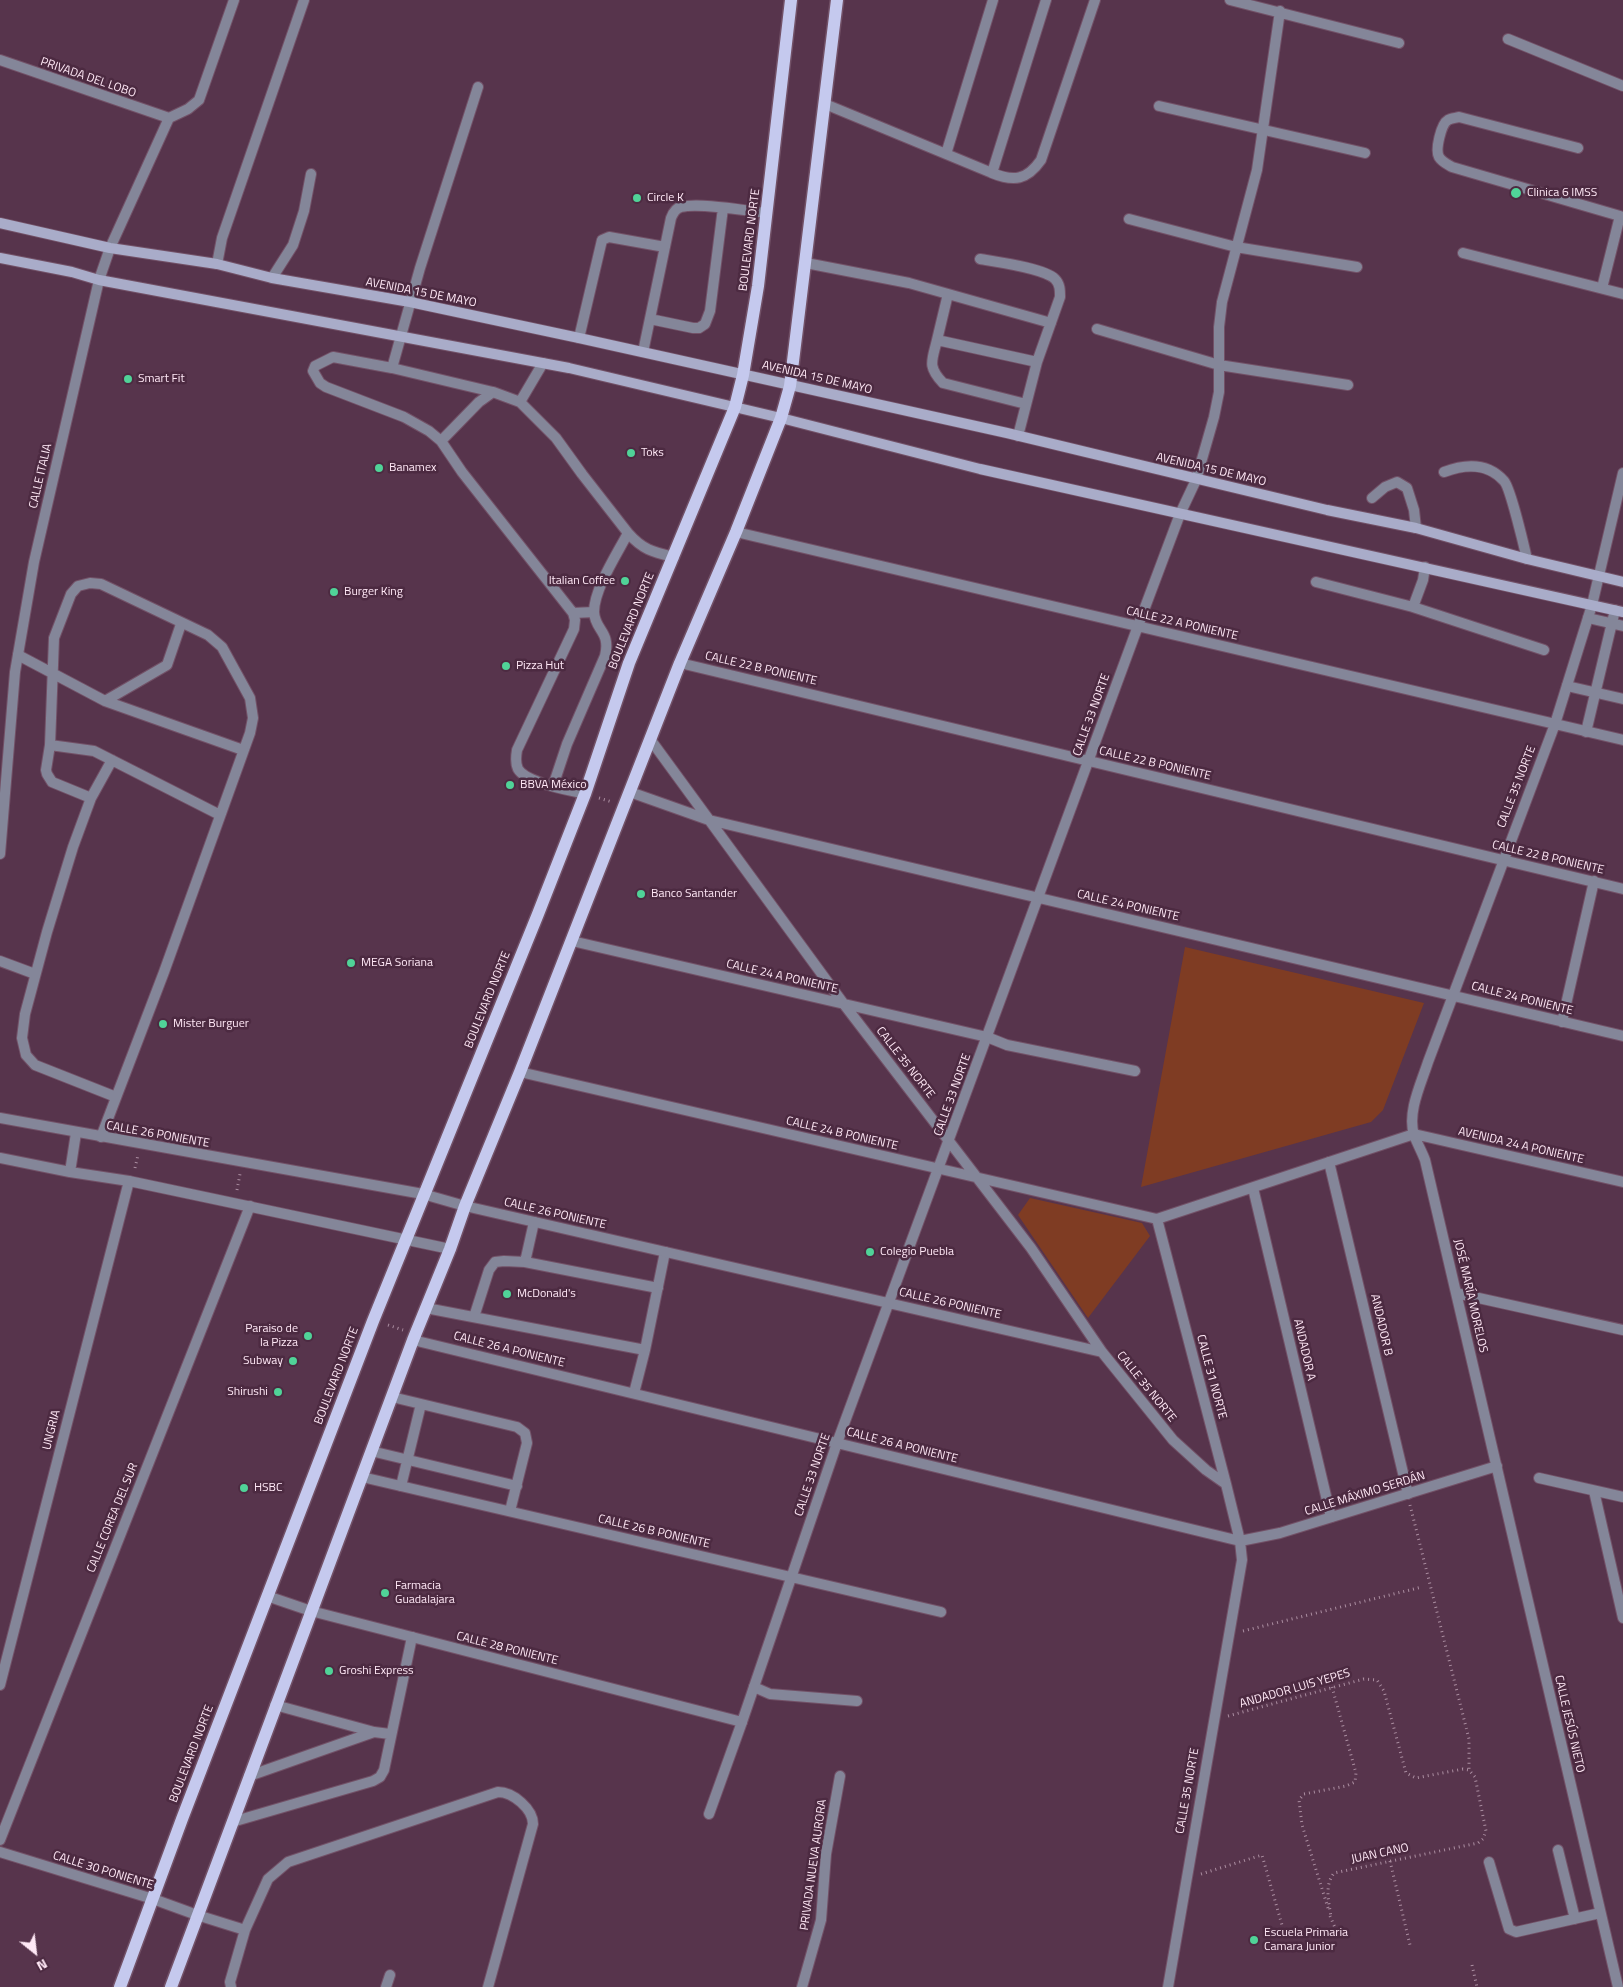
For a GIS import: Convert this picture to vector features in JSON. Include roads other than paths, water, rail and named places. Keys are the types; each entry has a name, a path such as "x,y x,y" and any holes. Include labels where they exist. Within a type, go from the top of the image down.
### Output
{"main road":[{"name":"BOULEVARD NORTE","path":"120,1987 373,1320 534,923 584,794 629,663 735,407 744,375 768,213 791,0"},
{"path":"171,1987 275,1706 465,1206 572,941 680,663 736,532 781,418 790,386 837,0"},
{"name":"AVENIDA 15 DE MAYO","path":"0,223 110,248 217,264 272,278 410,302 643,352 1018,436 1196,480 1416,528 1527,559 1623,582"},
{"path":"0,258 99,280 544,363 781,418 980,468 1619,611"}],"street":[{"path":"168,118 188,110 199,100 234,0"},
{"path":"217,264 222,238 304,0"},
{"path":"946,154 993,0"},
{"path":"992,173 1046,0"},
{"path":"825,104 992,173 1005,178 1015,179 1034,170 1042,160 1095,0"},
{"path":"1230,0 1280,11 1399,43"},
{"name":"CALLE 33 NORTE","path":"709,1814 837,1443 1138,626 1180,514 1196,480 1219,392 1219,327 1222,302 1257,170 1280,11"},
{"path":"1508,39 1623,86"},
{"name":"PRIVADA DEL LOBO","path":"0,60 168,118"},
{"path":"392,368 399,337 478,87"},
{"path":"1159,106 1365,153"},
{"path":"1578,148 1460,117 1448,119 1443,124 1436,149 1438,156 1443,162 1452,167 1622,216 1602,288"},
{"name":"CALLE ITALIA","path":"0,854 18,656 34,562 99,280 110,248 168,118"},
{"path":"272,278 293,245 304,211 311,174"},
{"path":"643,352 665,247 676,209 681,206 698,206 768,213"},
{"path":"650,319 693,328 699,328 705,324 710,311 722,208"},
{"path":"1129,219 1236,247 1357,267"},
{"path":"578,338 602,240 610,237 665,247"},
{"path":"1463,253 1623,294"},
{"path":"980,259 1040,271 1057,280 1060,287 1060,297 1037,362 1018,436"},
{"path":"806,263 909,283 1051,323"},
{"path":"948,294 932,361 933,372 943,383 1026,404"},
{"path":"1096,330 1219,365 1348,385"},
{"path":"937,340 1037,362"},
{"path":"584,794 530,779 517,768 516,760 517,750 574,629 575,620 573,613 462,472 441,441 429,431 404,417 326,387 320,383 313,371 315,366 323,360 333,357 392,368 493,392 520,402 556,438 628,534 646,550 674,557"},
{"path":"520,402 544,363"},
{"path":"441,441 479,402 493,392"},
{"path":"1444,472 1461,465 1488,468 1506,482 1527,559"},
{"name":"CALLE 35 NORTE","path":"1414,1134 1413,1114 1416,1102 1452,995 1555,724 1592,605 1623,473"},
{"path":"1372,498 1386,487 1397,482 1407,488 1414,510 1416,528"},
{"name":"CALLE 22 A PONIENTE","path":"736,532 1623,740"},
{"path":"552,786 567,744 605,656 606,639 596,622 594,612 602,582 628,534"},
{"path":"1413,607 1423,580 1425,567"},
{"path":"1316,582 1413,607 1544,650"},
{"path":"91,798 52,782 46,770 50,745 54,638 70,594 78,586 90,583 101,584 181,624 208,635 222,647 250,698 253,718 250,733 242,750 164,972 100,1137"},
{"path":"1586,732 1596,692 1618,625 1619,611"},
{"path":"573,613 594,612"},
{"path":"1588,618 1618,625"},
{"path":"105,701 167,665 181,624"},
{"path":"18,656 105,701 242,750"},
{"name":"CALLE 22 B PONIENTE","path":"680,663 1623,888"},
{"path":"1567,686 1623,699"},
{"name":"CALLE 35 NORTE","path":"650,739 842,1003 1031,1248 1102,1352 1173,1440 1206,1470 1226,1484"},
{"path":"50,745 94,750 220,815"},
{"path":"112,760 91,798 59,890 35,974 25,1014 22,1038 26,1055 35,1065 116,1097"},
{"name":"CALLE 24 PONIENTE","path":"630,792 709,820 1623,1036"},
{"path":"1562,1022 1594,882"},
{"name":"CALLE 24 A PONIENTE","path":"572,941 987,1037 1007,1045 1135,1071"},
{"path":"0,961 35,974"},
{"name":"CALLE 24 B PONIENTE","path":"520,1072 1157,1219"},
{"name":"CALLE 26 PONIENTE","path":"0,1118 423,1194 465,1206 1102,1352"},
{"path":"70,1172 76,1133"},
{"path":"1157,1219 1414,1134"},
{"name":"AVENIDA 24 A PONIENTE","path":"1414,1134 1623,1182"},
{"name":"JOSÉ MARÍA MORELOS","path":"1414,1134 1425,1160 1497,1466"},
{"path":"0,1158 70,1172 131,1181 450,1249"},
{"name":"ANDADOR B","path":"1329,1162 1408,1494"},
{"name":"UNGRIA","path":"0,1685 131,1181"},
{"name":"ANDADOR A","path":"1253,1188 1331,1517"},
{"name":"CALLE COREA DEL SUR","path":"0,1840 250,1206"},
{"name":"CALLE 31 NORTE","path":"1157,1219 1240,1541"},
{"path":"525,1262 534,1222"},
{"path":"634,1393 666,1252"},
{"path":"474,1317 489,1270 494,1262 525,1262 658,1288"},
{"path":"1456,1293 1623,1330"},
{"path":"426,1308 645,1350"},
{"name":"CALLE 26 A PONIENTE","path":"415,1337 634,1393 1240,1541"},
{"path":"392,1397 517,1427 525,1433 527,1443 510,1512"},
{"path":"401,1486 421,1404"},
{"path":"371,1451 516,1486"},
{"name":"CALLE MÁXIMO SERDÁN","path":"1240,1541 1280,1533 1497,1466"},
{"name":"CALLE JESÚS NIETO","path":"1497,1466 1618,1987"},
{"name":"CALLE 26 B PONIENTE","path":"362,1477 941,1612"},
{"path":"1539,1478 1623,1497"},
{"path":"1594,1491 1618,1572 1623,1618"},
{"name":"CALLE 35 NORTE","path":"1168,1987 1213,1721 1240,1581 1242,1560 1240,1541"},
{"name":"CALLE 28 PONIENTE","path":"267,1596 311,1611 742,1722"},
{"path":"232,1822 373,1781 380,1777 384,1770 390,1734 412,1637"},
{"path":"754,1687 770,1694 857,1701"},
{"path":"275,1706 374,1732 390,1734"},
{"path":"249,1776 374,1732"},
{"name":"PRIVADA NUEVA AURORA","path":"802,1987 821,1920 826,1854 840,1776"},
{"path":"231,1987 230,1982 244,1930 268,1879 288,1862 489,1795 505,1792 529,1811 533,1817 533,1824 488,1987"},
{"path":"1558,1850 1575,1919"},
{"name":"CALLE 30 PONIENTE","path":"0,1852 153,1899 244,1930"},
{"path":"1489,1862 1509,1929 1516,1932 1600,1913"},
{"path":"386,1987 390,1975"}],"place":[{"name":"Clinica 6 IMSS","path":"1516,193"},
{"name":"Circle K","path":"637,198"},
{"name":"Smart Fit","path":"128,379"},
{"name":"Toks","path":"631,453"},
{"name":"Banamex","path":"379,468"},
{"name":"Italian Coffee","path":"625,581"},
{"name":"Burger King","path":"334,592"},
{"name":"Pizza Hut","path":"506,666"},
{"name":"BBVA México","path":"510,785"},
{"name":"Banco Santander","path":"641,894"},
{"name":"MEGA Soriana","path":"351,963"},
{"name":"Mister Burguer","path":"163,1024"},
{"name":"Colegio Puebla","path":"870,1252"},
{"name":"McDonald's","path":"507,1294"},
{"name":"Paraiso de la Pizza","path":"308,1336"},
{"name":"Subway","path":"293,1361"},
{"name":"Shirushi","path":"278,1392"},
{"name":"HSBC","path":"244,1488"},
{"name":"Farmacia Guadalajara","path":"385,1593"},
{"name":"Groshi Express","path":"329,1671"},
{"name":"Escuela Primaria Camara Junior","path":"1254,1940"}]}
